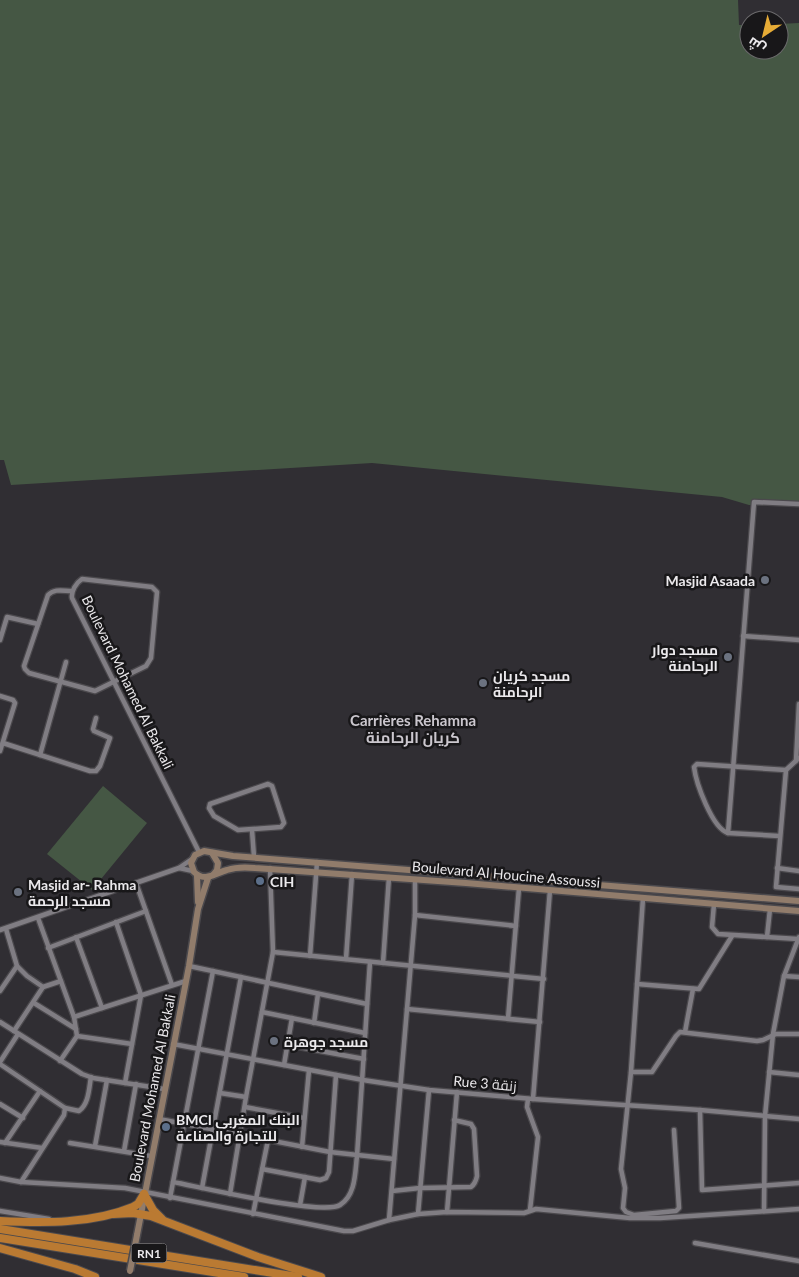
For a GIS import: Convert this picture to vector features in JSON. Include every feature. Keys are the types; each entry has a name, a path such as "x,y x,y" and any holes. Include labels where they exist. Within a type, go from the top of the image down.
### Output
{"highway":[{"path":"0,1221 41,1222 90,1219 113,1214 135,1206 144,1193 153,1210 163,1220"},
{"path":"113,1214 141,1214 163,1220 258,1258 321,1277"},
{"name":"RN1","path":"0,1229 298,1277"},
{"name":"RN1","path":"0,1238 244,1277"},
{"path":"0,1248 95,1277"}],"street":[{"path":"728,833 754,502 799,504"},
{"name":"Boulevard Mohamed Al Bakkali","path":"114,683 146,666 150,661 157,592 152,587 82,579 72,592 72,598 114,683 199,852"},
{"path":"72,592 58,590 51,592 46,598 24,666 25,669 29,673 94,691 114,683"},
{"path":"0,640 7,617 38,624"},
{"path":"743,636 799,640"},
{"path":"40,755 66,662"},
{"path":"0,696 13,700 15,703 0,751"},
{"path":"799,704 797,760 786,770 776,887 799,889"},
{"path":"3,743 93,772 100,766 110,738 94,731 96,718"},
{"path":"780,836 728,833 720,829 701,792 694,767 697,764 786,770"},
{"path":"270,784 284,823 283,826 281,828 252,830 236,829 214,816 210,812 209,806 270,784"},
{"path":"252,830 254,857"},
{"path":"44,987 27,976 18,966 3,930 179,868 199,852 204,851 212,854 218,863 217,870 210,876 195,874 179,868"},
{"name":"Boulevard Al Houcine Assoussi","path":"212,854 799,901"},
{"path":"192,859 191,865 195,874"},
{"path":"310,956 317,862"},
{"name":"Boulevard Al Houcine Assoussi","path":"210,876 239,867 270,868 799,911"},
{"path":"230,1194 273,952 270,868"},
{"path":"777,868 799,871"},
{"name":"Boulevard Mohamed Al Bakkali","path":"195,874 198,909"},
{"path":"346,959 352,874"},
{"name":"Boulevard Mohamed Al Bakkali","path":"130,1274 198,909 210,876"},
{"path":"383,963 388,877"},
{"path":"389,1220 415,915 416,879"},
{"path":"136,883 172,985"},
{"path":"508,1019 519,888"},
{"path":"530,1210 538,1137 527,1108 530,1099 540,1022 550,890"},
{"path":"642,898 631,1072 621,1169 625,1188 623,1208 626,1212 634,1215 676,1210 679,1208 674,1130"},
{"path":"714,904 714,931 719,934 798,938 784,976 773,1034 765,1116 764,1211"},
{"path":"767,937 770,909"},
{"path":"48,948 146,911"},
{"path":"415,915 516,926"},
{"path":"38,918 74,1017 76,1029 77,1036 60,1062"},
{"path":"116,922 141,995 125,1083"},
{"path":"637,984 699,988 703,985 732,936"},
{"path":"76,937 102,1008"},
{"path":"273,952 544,979"},
{"path":"173,1182 257,1199 300,1205 332,1207 344,1201 353,1186 357,1156 370,962"},
{"path":"0,991 18,966"},
{"path":"188,966 367,1004"},
{"path":"170,1198 213,971"},
{"path":"784,976 799,978"},
{"path":"202,1188 241,977"},
{"path":"74,1017 186,981"},
{"path":"61,982 44,987 16,1032 0,1063 65,1108 79,1111 86,1102 91,1077"},
{"path":"685,1032 693,989"},
{"path":"314,1023 318,994"},
{"path":"34,1003 76,1029"},
{"path":"407,1009 540,1022"},
{"path":"262,1012 366,1034"},
{"path":"284,1065 292,1018"},
{"path":"0,1022 60,1062 82,1074 164,1089"},
{"path":"631,1072 652,1072 680,1032 757,1041 766,1039 773,1034 799,1034"},
{"path":"77,1036 132,1044"},
{"name":"Rue 3 زنقة","path":"173,1044 363,1080 429,1090 530,1099 628,1104 799,1119"},
{"path":"288,1045 364,1059"},
{"path":"302,1147 309,1070"},
{"path":"769,1072 799,1075"},
{"path":"262,1169 322,1180 326,1178 329,1172 336,1075"},
{"path":"95,1146 107,1080"},
{"path":"124,1151 136,1084"},
{"path":"418,1214 429,1090"},
{"path":"3,1143 23,1118 40,1091"},
{"path":"446,1212 457,1092"},
{"path":"220,1093 246,1097"},
{"path":"0,1104 23,1118"},
{"path":"245,1107 304,1118"},
{"path":"21,1182 64,1115 65,1108"},
{"path":"700,1110 702,1190 764,1184 788,1185 799,1183"},
{"path":"159,1119 330,1152 394,1160"},
{"path":"392,1191 420,1188 471,1187 476,1180 473,1126 454,1120"},
{"path":"253,1214 268,1140"},
{"path":"3,1143 42,1148"},
{"path":"70,1143 151,1156"},
{"path":"300,1205 305,1177"},
{"path":"0,1178 21,1182 117,1187 253,1214 353,1231 389,1220 418,1214 446,1212 524,1213 530,1210 630,1218 660,1218 799,1209"},
{"path":"0,1211 60,1221"},
{"path":"695,1243 799,1261"}],"green space":[{"path":"0,0 738,0 739,60 789,60 789,24 799,23 799,506 749,505 722,497 372,463 11,485 4,460 0,460"},
{"path":"103,786 147,823 92,890 47,854"}],"place":[{"name":"Masjid Asaada","path":"765,580"},
{"name":"مسجد دوار الرحامنة","path":"728,657"},
{"name":"مسجد كريان الرحامنة","path":"483,683"},
{"name":"CIH","path":"260,881"},
{"name":"Masjid ar- Rahma مسجد الرحمة","path":"18,892"},
{"name":"مسجد جوهرة","path":"274,1041"},
{"name":"BMCI البنك المغربي للتجارة والصناعة","path":"166,1127"}],"district":[{"name":"Carrières Rehamna كريان الرحامنة","path":"413,728"}]}
